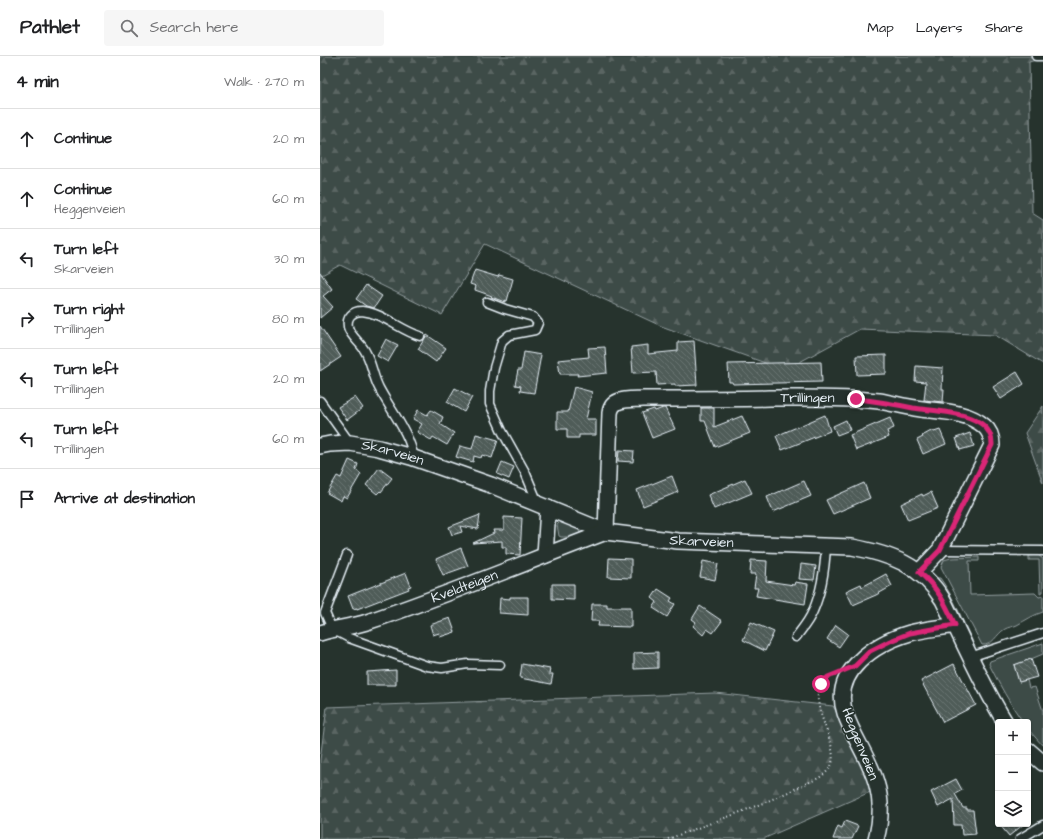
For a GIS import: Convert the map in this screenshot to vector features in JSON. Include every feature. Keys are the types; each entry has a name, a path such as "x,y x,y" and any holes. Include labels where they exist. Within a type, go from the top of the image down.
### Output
{"street":[{"name":"Trillingen","path":"606,532 610,408 616,402 643,399 823,398 878,401 960,415 986,427 992,439 992,445 940,550 919,572"},
{"name":"Skarveien","path":"320,446 350,443 379,448 491,485 606,532 678,541 852,547 874,551 900,560 919,572 938,591 970,658 1003,719"},
{"path":"544,506 545,555"},
{"name":"Kveldteigen","path":"326,631 365,623 439,598 606,532"},
{"name":"Heggenveien","path":"876,839 879,828 880,814 877,783 845,712 842,695 846,680 855,666 870,651 910,633 955,625"},
{"path":"1031,753 1043,763"}],"lane":[{"path":"1036,56 1043,56"},
{"path":"487,302 505,310 533,317 538,323 535,330 510,335 502,341 494,368 490,391 490,404 502,431 544,506"},
{"path":"414,459 413,450 405,433 379,388 366,352 351,333 348,327 348,322 352,314 356,312 371,313 411,334 420,336"},
{"path":"320,401 350,443"},
{"path":"796,637 807,622 816,604 824,566 826,546"},
{"path":"940,550 1043,551"},
{"path":"347,555 325,613 326,631 357,642 371,645 427,666 442,668 468,664 500,666"},
{"path":"970,658 1043,633"},
{"path":"1020,839 1043,825"}],"path":[{"path":"668,839 779,797 825,774 831,766 832,756 828,732 819,713 817,697 821,684 828,677 855,666"}],"green space":[{"path":"320,56 1043,56 1043,58 1029,62 1032,213 1043,220 1043,364 995,335 860,329 785,370 661,326 485,244 442,315 340,265 320,276"},
{"path":"1043,406 1043,483 1025,433"},
{"path":"560,522 578,529 580,532 579,534 572,536 559,536 557,525"},
{"path":"1038,555 1043,559 1043,592 1040,593 1039,560 1029,560 1029,556"},
{"path":"979,557 979,561 969,561 970,595 1035,593 1039,597 1043,596 1043,612 1017,625 1005,629 992,642 986,645 982,645 941,567 944,560 951,558"},
{"path":"937,578 940,578 950,593 972,641 969,638"},
{"path":"1043,643 1043,654 1014,665 1019,682 1027,680 1029,688 1035,687 1043,711 1043,746 1031,732 1031,719 1021,719 1018,715 989,664 990,661"},
{"path":"715,693 833,706 877,789 763,839 320,839 320,760 327,707"}],"building":[{"path":"475,270 498,277 499,275 513,279 507,301 505,300 505,302 475,290 476,286 470,284"},
{"path":"320,272 332,289 323,296 333,307 320,318"},
{"path":"366,285 382,296 374,308 366,306 356,299"},
{"path":"320,326 341,357 320,371"},
{"path":"427,335 446,348 436,362 418,349"},
{"path":"386,339 398,345 388,362 377,356"},
{"path":"694,341 697,385 657,385 656,372 633,373 631,347 648,345 648,354 678,351 678,342"},
{"path":"605,347 607,373 577,376 578,374 560,374 558,360 589,357 588,348"},
{"path":"524,352 541,355 534,393 520,391 521,386 515,385 518,370 521,370"},
{"path":"886,355 886,374 857,375 856,356"},
{"path":"821,362 822,382 733,384 732,382 729,382 728,364"},
{"path":"916,366 943,368 943,402 924,400 926,382 915,381"},
{"path":"1017,372 1024,384 1001,399 993,387"},
{"path":"574,387 592,392 586,419 596,419 596,435 579,435 579,438 567,438 567,429 557,429 557,412 568,412"},
{"path":"455,388 472,397 464,412 447,402"},
{"path":"355,397 363,408 347,420 338,407"},
{"path":"665,408 675,429 652,438 642,413"},
{"path":"701,408 714,408 714,427 742,416 750,433 715,447 705,421 701,421"},
{"path":"418,410 427,415 431,410 443,417 440,424 454,433 447,445 433,437 431,440 417,432 422,424 413,419"},
{"path":"825,415 830,431 782,450 776,436"},
{"path":"890,418 894,428 887,431 889,437 856,450 850,435"},
{"path":"846,420 850,430 837,435 833,426"},
{"path":"933,430 934,432 940,430 946,444 923,454 917,440"},
{"path":"970,433 974,446 960,450 956,438"},
{"path":"476,434 498,440 492,458 482,455 481,458 474,456 473,462 456,457 460,446 472,449"},
{"path":"619,450 634,451 633,462 618,461"},
{"path":"349,460 358,464 356,470 361,474 347,498 343,496 341,501 327,493 337,476 341,478"},
{"path":"502,462 514,467 509,479 497,474"},
{"path":"379,468 392,478 381,492 380,491 377,494 366,485"},
{"path":"672,476 678,492 643,506 637,490"},
{"path":"745,479 752,493 714,509 708,495"},
{"path":"804,481 811,496 773,512 767,497"},
{"path":"864,483 870,498 833,514 826,500"},
{"path":"931,492 938,508 908,520 901,504 922,494 923,496"},
{"path":"480,515 478,529 460,526 462,532 452,535 449,527"},
{"path":"504,517 522,518 520,555 506,554 506,547 502,547 502,541 473,543 494,533 493,530 504,530"},
{"path":"461,548 468,566 443,575 436,559"},
{"path":"609,558 631,559 631,578 608,577"},
{"path":"751,560 767,561 766,581 794,585 795,582 808,584 805,604 756,596 758,588 754,588 756,574 750,574"},
{"path":"703,561 718,564 715,580 700,577"},
{"path":"801,564 816,566 814,580 799,579"},
{"path":"406,573 411,586 408,587 409,589 357,609 353,609 348,596"},
{"path":"886,574 892,586 853,605 846,591 861,584 862,587"},
{"path":"552,584 574,584 574,600 552,599"},
{"path":"658,589 672,598 670,601 675,604 667,617 653,608 657,602 652,598"},
{"path":"510,597 528,597 528,615 499,613 500,598 510,599"},
{"path":"592,604 607,604 607,607 631,607 631,627 598,626 599,621 591,621"},
{"path":"700,606 722,621 713,633 707,629 703,635 693,626 696,622 692,619"},
{"path":"450,618 455,632 440,637 439,633 433,635 430,625"},
{"path":"751,622 774,632 765,651 743,640"},
{"path":"836,625 848,634 839,647 827,639"},
{"path":"658,652 658,668 634,669 634,653"},
{"path":"1031,659 1037,677 1019,682 1014,665"},
{"path":"522,664 550,669 549,674 553,674 551,684 520,678"},
{"path":"954,664 976,705 943,722 921,681"},
{"path":"396,670 396,685 367,685 367,672"},
{"path":"956,779 962,790 955,794 963,808 973,810 976,834 962,835 961,825 954,825 953,799 938,807 931,792"},
{"path":"845,821 858,826 852,839 833,839 838,826 842,828"},
{"path":"1002,827 1020,827 1009,836"}],"route":[{"path":"821,684 828,677 855,666 870,651 890,641 910,633 955,625 938,591 919,572 940,550 992,445 992,439 986,427 974,420 960,415 878,401 856,399"}]}
